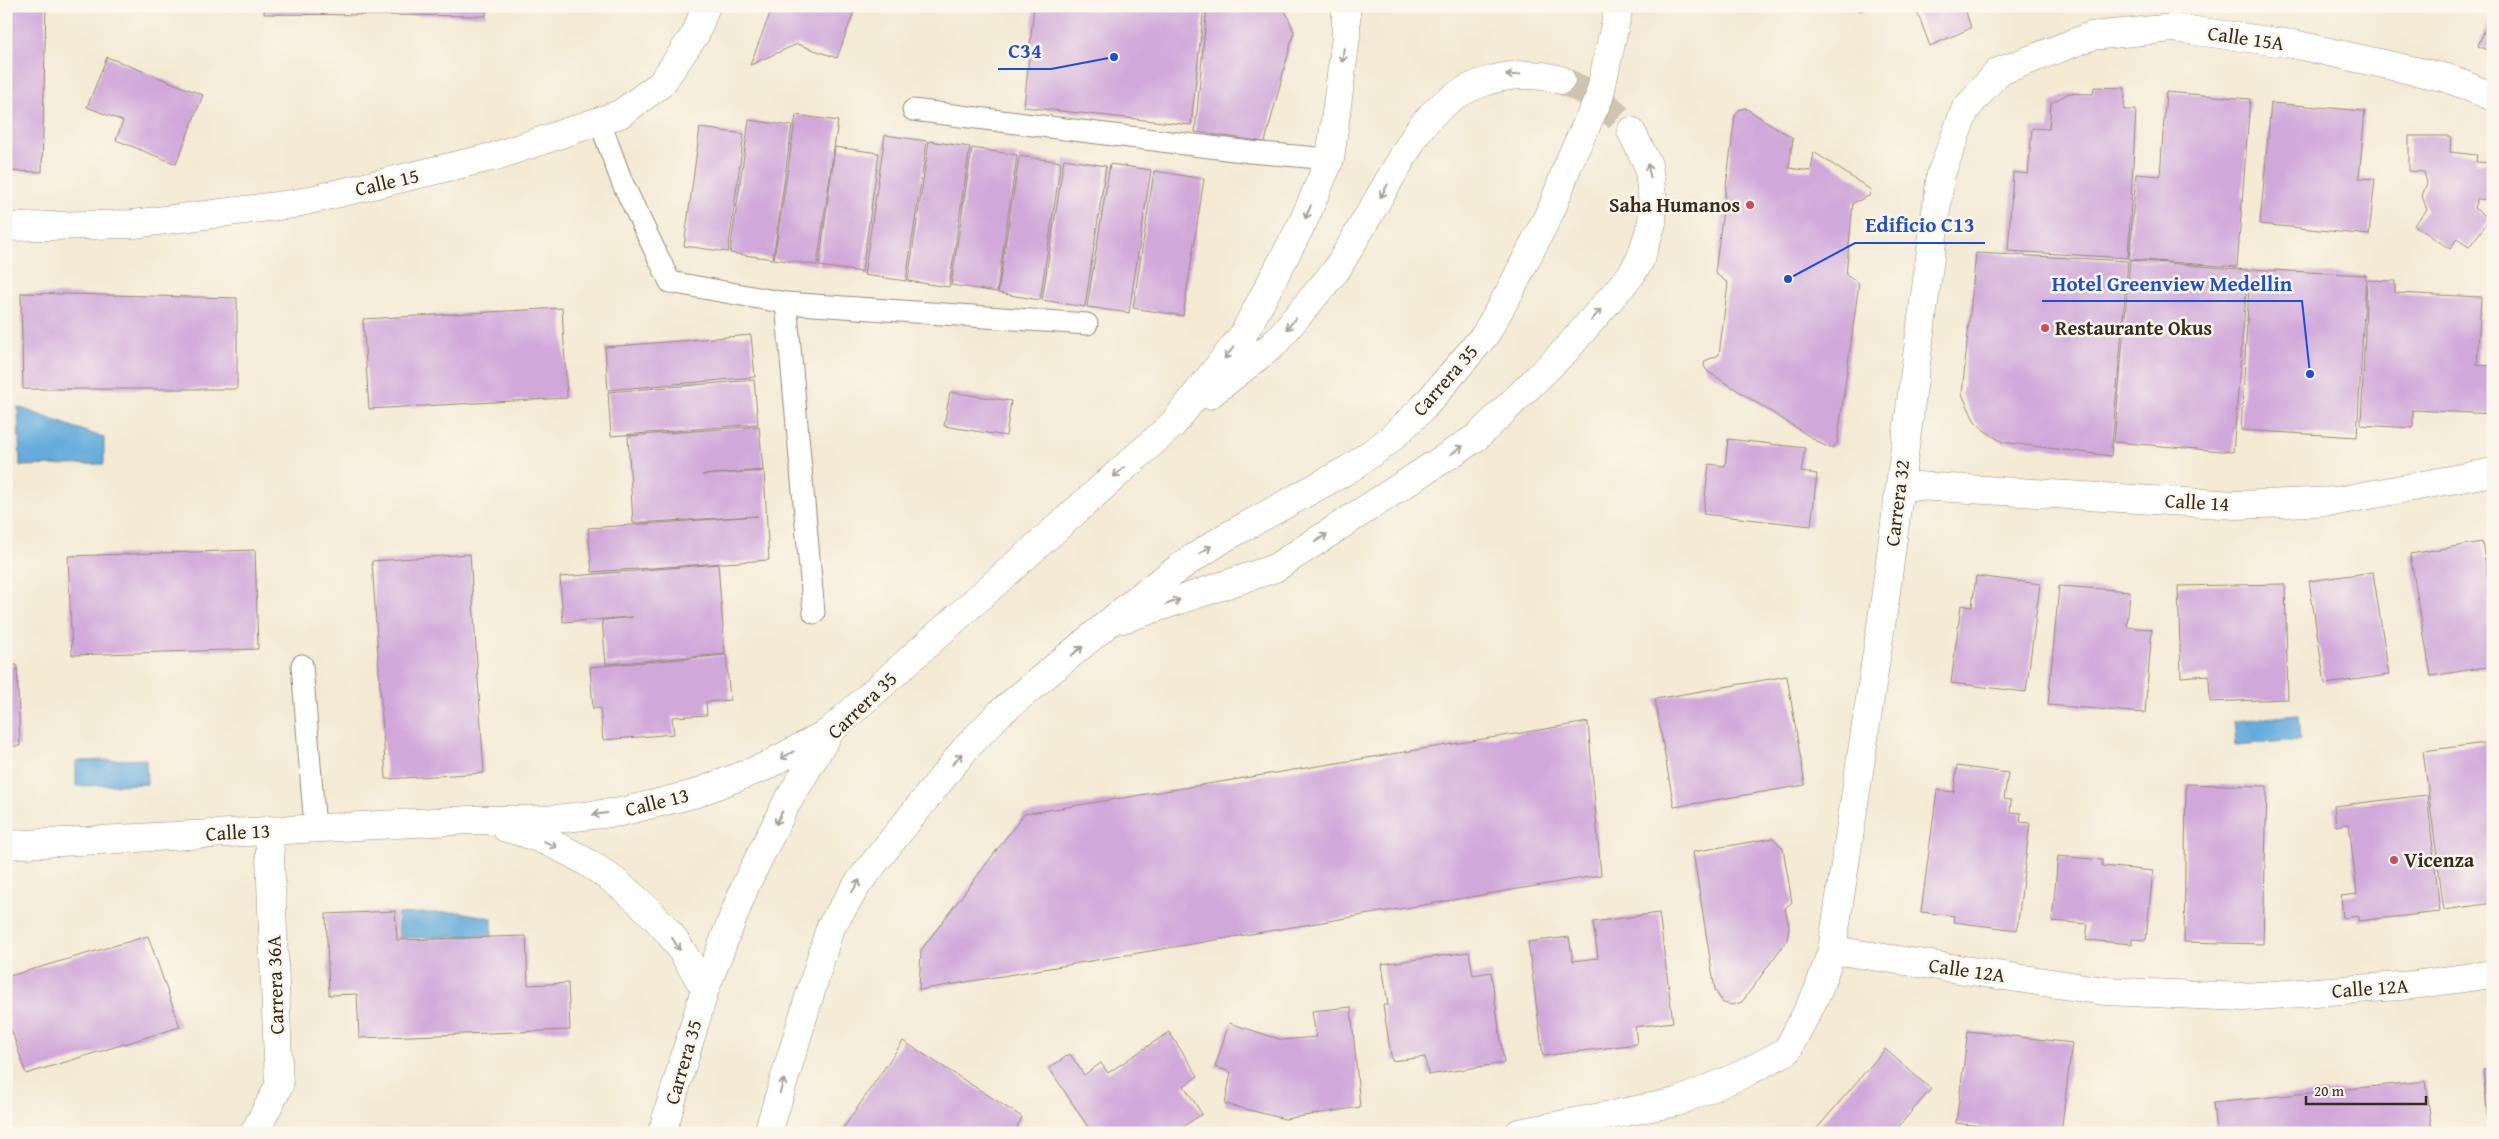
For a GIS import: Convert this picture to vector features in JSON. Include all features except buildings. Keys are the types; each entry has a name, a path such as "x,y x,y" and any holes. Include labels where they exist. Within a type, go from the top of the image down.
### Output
{"street":[{"name":"Calle 15","path":"6,227 133,224 293,204 496,156 620,114 661,84 696,33 706,6"},
{"name":"Carrera 35","path":"1172,424 1243,335 1303,222 1330,159 1346,37 1346,6"},
{"name":"Carrera 35","path":"768,1133 830,928 859,882 936,782 1000,713 1187,562 1226,537 1349,469 1387,442 1423,408 1485,335 1510,291 1553,206 1570,162 1599,98 1619,6"},
{"name":"Calle 15A","path":"1998,72 2091,36 2174,28 2293,44 2447,78 2493,97"},
{"name":"Carrera 32","path":"1832,950 1885,600 1941,174 1965,110 1998,72"},
{"name":"Carrera 35","path":"662,1133 705,989 746,884 785,806 830,731 1172,424 1273,345 1337,269 1418,131 1430,115 1462,90 1483,81 1506,76 1530,74 1562,80"},
{"name":"Carrera 35","path":"1110,623 1275,568 1477,437 1564,352 1631,275 1640,260 1652,223 1653,194 1648,165 1631,131"},
{"name":"Calle 14","path":"1900,485 2238,505 2337,501 2493,472"},
{"name":"Calle 13","path":"6,845 470,820 546,820 621,812 694,794 764,767 830,731"},
{"name":"Calle 13","path":"470,820 528,834 582,858 630,892 670,935 705,989"},
{"name":"Carrera 36A","path":"254,1133 279,1086 269,830"},
{"name":"Calle 12A","path":"1832,950 2104,991 2244,998 2413,985 2493,974"},
{"path":"1519,1133 1677,1102 1741,1075 1787,1051 1818,991 1832,950"}],"lane":[{"path":"913,110 1250,152 1330,159"},
{"path":"600,122 622,182 670,282 786,303 1087,324"},
{"path":"786,303 814,614"},
{"path":"302,665 315,828"}],"water":[{"path":"18,407 104,438 104,464 20,466"},
{"path":"2298,715 2300,740 2236,745 2234,721"},
{"path":"146,759 147,784 76,786 76,761"},
{"path":"459,912 492,918 492,936 399,938 397,914"}],"tunnel":[{"path":"1561,80 1599,98 1631,131"}],"place":[{"name":"C34","path":"1114,57"},
{"name":"Saha Humanos","path":"1750,205"},
{"name":"Edificio C13","path":"1788,279"},
{"name":"Restaurante Okus","path":"2045,328"},
{"name":"Hotel Greenview Medellin","path":"2310,374"},
{"name":"Vicenza","path":"2394,860"}]}
